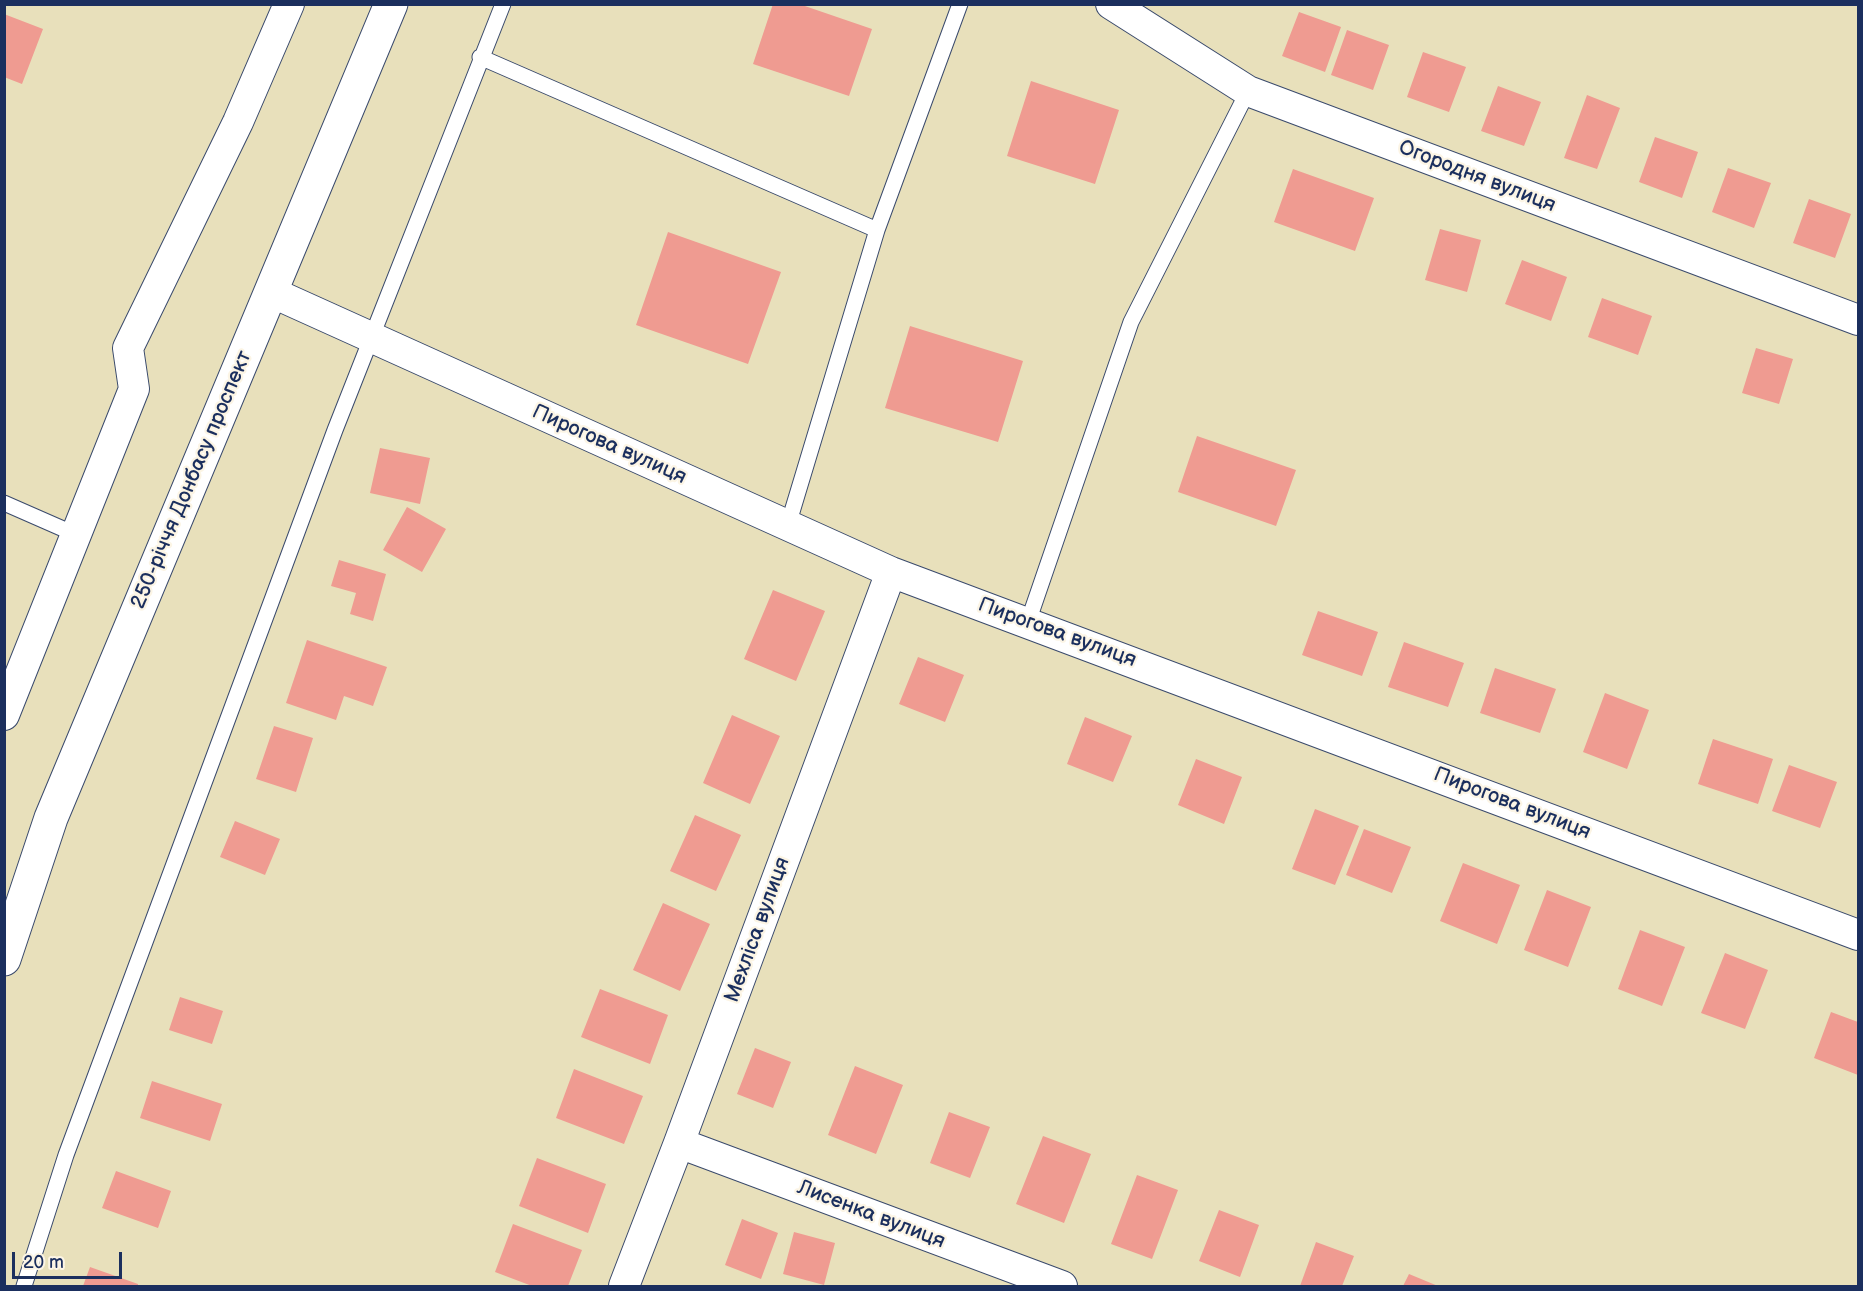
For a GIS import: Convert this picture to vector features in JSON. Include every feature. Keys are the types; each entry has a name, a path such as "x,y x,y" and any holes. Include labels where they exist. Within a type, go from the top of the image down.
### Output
{"main road":[{"name":"250-річчя Донбасу проспект","path":"4,958 51,818 391,4"}],"street":[{"path":"4,715 134,389 128,348 238,122 289,4"},
{"name":"Огородня вулиця","path":"1111,4 1248,91 1858,320"},
{"name":"Пирогова вулиця","path":"271,292 891,572 1858,934"},
{"name":"Мехліса вулиця","path":"624,1287 891,572"},
{"name":"Лисенка вулиця","path":"679,1143 1062,1287"}],"lane":[{"path":"24,1287 70,1144 335,430 480,57 503,4"},
{"path":"788,525 877,230 960,4"},
{"path":"480,57 877,230"},
{"path":"1028,622 1131,322 1248,91"},
{"path":"4,503 77,535"}],"building":[{"path":"773,4 799,4 872,29 849,96 753,64"},
{"path":"1299,12 1341,27 1325,72 1282,56"},
{"path":"4,14 43,29 22,84 4,77"},
{"path":"1347,30 1389,45 1373,90 1331,75"},
{"path":"1423,52 1466,67 1449,112 1407,97"},
{"path":"1031,81 1119,110 1095,184 1007,156"},
{"path":"1498,86 1541,102 1524,146 1481,131"},
{"path":"1587,95 1620,108 1597,169 1564,158"},
{"path":"1655,137 1698,152 1682,198 1639,182"},
{"path":"1728,168 1771,183 1754,228 1712,212"},
{"path":"1293,169 1374,198 1355,251 1274,222"},
{"path":"1809,199 1851,214 1835,258 1793,243"},
{"path":"1440,229 1481,240 1467,292 1425,280"},
{"path":"668,232 781,272 748,364 636,325"},
{"path":"1522,260 1567,277 1551,321 1505,304"},
{"path":"1602,298 1652,316 1638,355 1588,337"},
{"path":"910,326 1023,361 998,442 885,408"},
{"path":"1756,348 1793,359 1779,404 1742,393"},
{"path":"1197,436 1296,470 1276,526 1178,492"},
{"path":"380,448 430,458 420,504 370,493"},
{"path":"407,507 446,529 422,572 383,550"},
{"path":"339,560 386,574 373,621 350,614 356,593 331,586"},
{"path":"773,590 825,611 796,681 744,659"},
{"path":"1318,611 1378,632 1362,676 1302,655"},
{"path":"307,640 387,667 373,706 344,696 336,720 286,703"},
{"path":"1404,642 1464,663 1448,707 1388,687"},
{"path":"918,657 964,675 945,722 899,704"},
{"path":"1495,668 1556,689 1540,733 1480,713"},
{"path":"1605,693 1649,710 1627,769 1583,752"},
{"path":"732,715 780,736 750,804 703,783"},
{"path":"1085,717 1132,736 1113,782 1067,764"},
{"path":"274,726 313,738 296,792 256,779"},
{"path":"1713,739 1773,759 1758,804 1698,784"},
{"path":"1196,759 1242,777 1224,824 1178,805"},
{"path":"1789,765 1837,782 1820,828 1772,811"},
{"path":"1315,809 1359,826 1335,885 1292,869"},
{"path":"695,815 741,835 716,891 670,871"},
{"path":"235,821 280,839 265,875 220,857"},
{"path":"1364,829 1411,847 1392,893 1346,875"},
{"path":"1463,863 1520,885 1497,944 1440,921"},
{"path":"1547,890 1591,907 1568,967 1524,950"},
{"path":"663,903 710,924 680,991 633,970"},
{"path":"1640,930 1685,947 1662,1006 1618,989"},
{"path":"1725,953 1768,970 1745,1029 1701,1013"},
{"path":"600,989 668,1015 650,1064 581,1037"},
{"path":"180,997 223,1011 212,1044 169,1030"},
{"path":"1831,1012 1858,1022 1858,1075 1814,1058"},
{"path":"755,1048 791,1062 773,1108 737,1094"},
{"path":"855,1066 903,1085 876,1154 828,1135"},
{"path":"574,1069 643,1096 624,1144 556,1118"},
{"path":"152,1081 222,1104 210,1141 140,1118"},
{"path":"949,1112 990,1127 970,1178 930,1163"},
{"path":"1043,1136 1091,1154 1064,1223 1016,1204"},
{"path":"537,1158 606,1184 588,1233 519,1206"},
{"path":"116,1171 171,1191 158,1228 102,1208"},
{"path":"1137,1175 1178,1190 1152,1259 1111,1244"},
{"path":"1219,1210 1259,1225 1240,1277 1199,1261"},
{"path":"742,1219 778,1233 761,1279 725,1265"},
{"path":"513,1224 582,1250 568,1286 532,1286 495,1272"},
{"path":"794,1232 835,1243 824,1285 783,1274"},
{"path":"1316,1242 1354,1256 1342,1286 1300,1286"},
{"path":"90,1267 138,1284 138,1286 83,1286"},
{"path":"1409,1274 1438,1286 1403,1286"}]}
